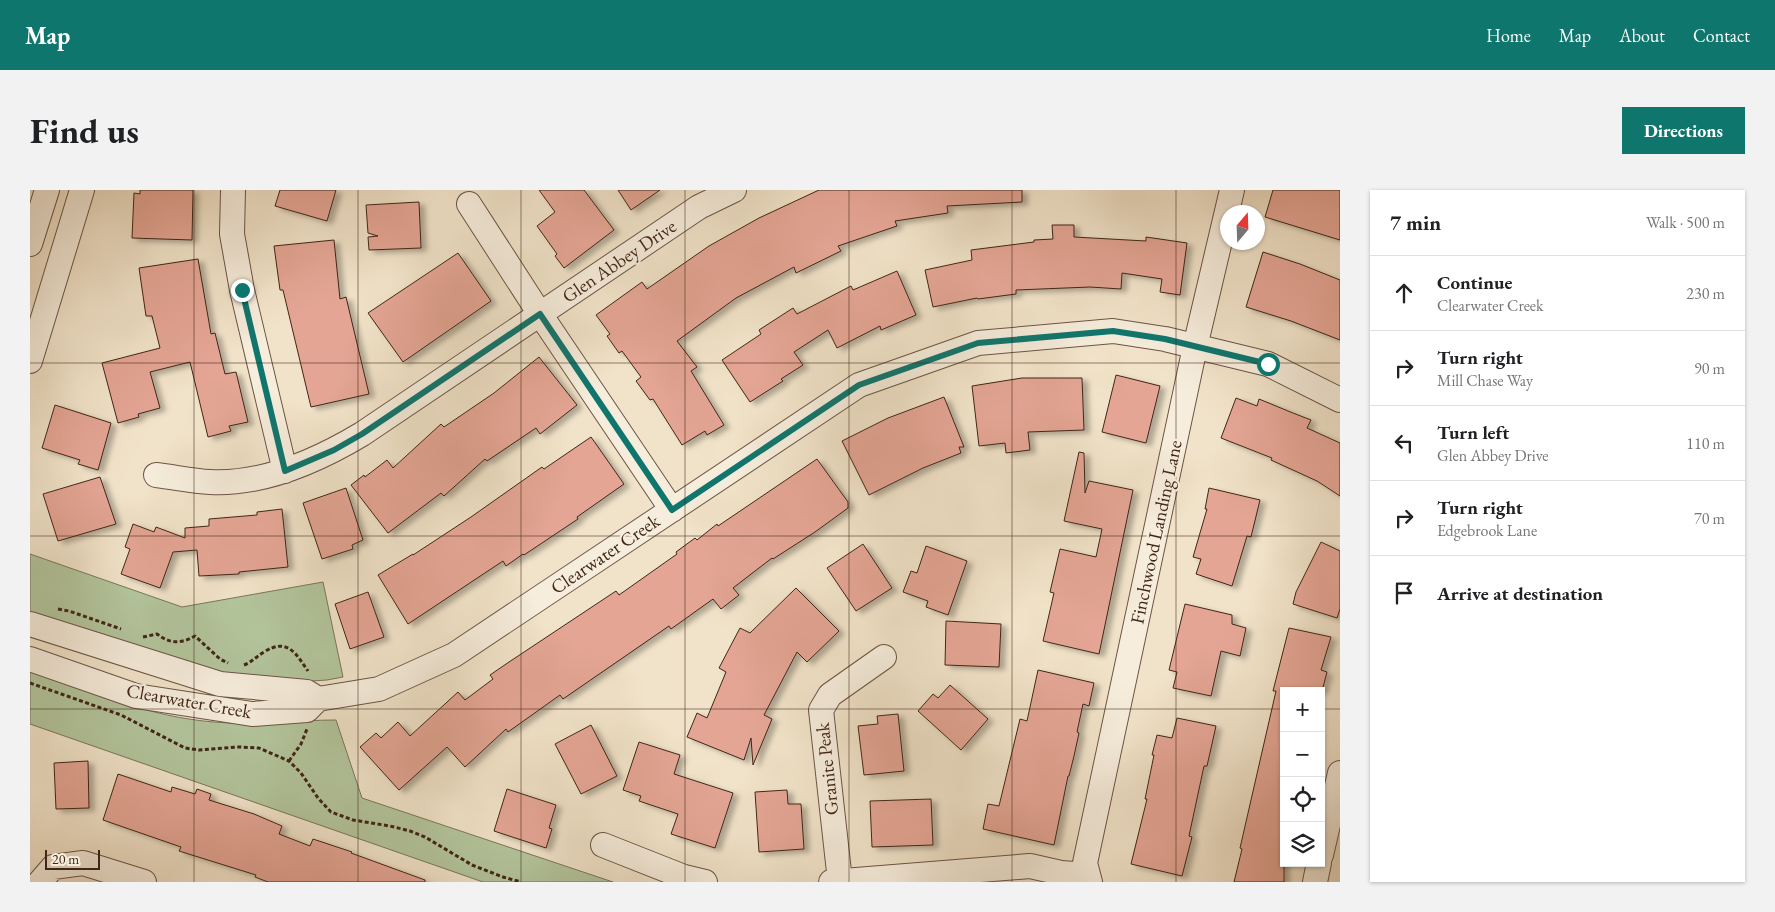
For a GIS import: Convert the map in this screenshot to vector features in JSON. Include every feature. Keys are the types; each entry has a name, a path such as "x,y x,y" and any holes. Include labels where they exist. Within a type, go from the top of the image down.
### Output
{"street":[{"path":"30,244 47,190"},
{"path":"30,362 82,190"},
{"path":"233,190 232,234 242,290 285,471"},
{"name":"Glen Abbey Drive","path":"156,475 211,482 250,479 285,471 334,450 355,438 699,207 734,190"},
{"name":"Finchwood Landing Lane","path":"1089,879 1085,863 1195,347 1232,190"},
{"path":"469,204 540,314 672,510"},
{"name":"Clearwater Creek","path":"30,659 136,696 252,714 306,710 318,699 380,689 454,655 859,385 978,343 1113,331 1165,339 1268,364 1340,400"},
{"name":"Clearwater Creek","path":"30,624 220,684 307,692 318,699"},
{"name":"Granite Peak","path":"835,882 821,710 830,694 884,658"},
{"path":"1325,837 1340,773"},
{"path":"603,845 684,877 705,882"},
{"path":"47,875 83,863 144,882"},
{"path":"835,882 1030,866 1089,879"},
{"path":"1315,882 1318,867"}],"path":[{"path":"54,609 69,611 125,630"},
{"path":"135,634 144,637 157,634 173,642 180,642 195,636 220,659 231,664"},
{"path":"238,666 254,660 268,650 282,646 293,650 309,672"},
{"path":"30,683 121,715 185,748 199,750 239,747 259,748 289,761 301,773 318,798 331,812 353,820 410,831 472,865 521,882"},
{"path":"289,761 301,744 309,724"}],"green space":[{"path":"30,554 182,607 323,582 343,677 296,682 206,672 30,612"},
{"path":"30,671 120,703 190,719 245,723 336,720 362,798 613,882 483,882 30,724"}],"building":[{"path":"140,190 193,190 192,240 132,238 134,193 140,194"},
{"path":"280,190 336,190 327,221 275,206"},
{"path":"539,190 584,190 614,230 564,268 555,256 557,254 537,226 555,212"},
{"path":"618,190 660,190 631,210"},
{"path":"819,190 1022,190 1022,202 947,206 948,213 895,221 897,226 838,246 841,251 796,273 794,267 736,298 677,341 697,367 691,371 724,425 707,435 705,431 682,445 653,399 650,400 636,381 641,377 622,351 619,353 607,336 610,334 596,315 642,282 647,289 709,246 759,218"},
{"path":"1273,190 1340,190 1340,240 1265,217"},
{"path":"419,202 421,248 369,250 368,237 378,236 368,233 366,205"},
{"path":"1052,225 1074,225 1074,237 1146,241 1146,237 1187,243 1180,295 1160,292 1162,279 1122,273 1121,289 1090,287 1016,290 1016,294 977,298 933,307 925,270 972,260 971,250 1034,242 1034,240 1053,239"},
{"path":"334,240 340,299 346,297 369,394 311,407 283,290 280,290 274,246"},
{"path":"1263,252 1340,280 1340,340 1291,321 1246,307"},
{"path":"458,253 491,301 403,362 368,313"},
{"path":"198,259 211,334 215,333 225,374 236,372 248,422 229,426 231,431 208,437 190,362 150,372 160,408 138,414 139,417 118,423 102,363 160,348 152,316 146,316 139,268"},
{"path":"897,271 916,315 881,330 880,326 837,348 828,330 794,352 803,365 781,379 783,381 750,402 722,360 761,334 759,330 793,308 797,314 851,286 853,290"},
{"path":"539,357 577,405 540,434 536,428 487,461 485,459 444,496 441,493 388,533 351,485 387,460 393,468 441,424 444,427 494,393"},
{"path":"1116,375 1160,386 1146,443 1102,432"},
{"path":"1022,378 1082,378 1084,430 1028,432 1030,450 1006,453 1005,443 979,446 972,386"},
{"path":"944,397 964,447 959,447 961,453 923,468 869,495 842,441 888,418"},
{"path":"1236,398 1257,406 1259,399 1311,420 1307,428 1340,443 1340,496 1317,481 1271,460 1272,458 1221,438"},
{"path":"55,405 111,423 98,470 78,464 80,460 42,448"},
{"path":"591,437 624,484 577,517 578,519 524,555 506,566 503,561 408,624 378,575 413,555 542,467 544,469"},
{"path":"1079,452 1084,453 1085,493 1089,481 1133,490 1099,654 1043,641 1054,593 1050,592 1060,549 1096,557 1102,529 1064,521"},
{"path":"817,459 848,502 848,508 815,532 772,558 733,588 739,595 721,609 713,599 671,629 669,626 563,699 560,695 508,732 506,729 465,767 447,747 399,790 360,747 376,733 381,738 398,722 410,736 458,692 465,700 493,679 490,675 616,591 619,595 677,554 676,552 695,538 697,540 717,524 718,526"},
{"path":"100,477 116,524 58,541 43,494"},
{"path":"346,488 363,540 352,545 353,549 322,559 303,503"},
{"path":"1209,488 1260,500 1251,537 1247,536 1232,586 1196,574 1201,559 1193,557 1207,509 1205,509"},
{"path":"282,509 288,567 239,572 239,574 199,576 197,550 173,552 160,588 121,574 130,549 125,547 133,524 154,532 156,527 185,538 185,528 209,526 209,519 257,515 257,512"},
{"path":"1321,542 1340,551 1340,609 1337,618 1293,604 1296,592"},
{"path":"863,544 892,588 856,611 827,568"},
{"path":"926,546 967,561 948,615 926,607 928,601 903,592 911,571 917,573"},
{"path":"796,588 839,631 807,662 797,652 764,715 772,719 753,765 751,738 744,760 687,737 697,713 707,718 726,672 719,668 740,628 750,633"},
{"path":"368,592 384,637 350,649 335,604"},
{"path":"1185,604 1232,615 1232,624 1246,628 1240,656 1221,651 1211,696 1173,688 1177,672 1169,670"},
{"path":"946,621 1001,624 999,667 945,665"},
{"path":"1289,628 1331,637 1321,670 1327,672 1323,687 1280,687 1280,867 1284,867 1284,882 1234,882 1276,691 1273,691"},
{"path":"1038,670 1094,683 1089,706 1083,704 1077,732 1079,733 1054,845 983,829 988,804 999,806 1020,719 1027,721"},
{"path":"950,685 988,719 961,750 918,711 933,694 938,698"},
{"path":"898,714 904,771 864,775 858,726 878,724 877,716"},
{"path":"1177,718 1216,726 1207,766 1204,766 1189,836 1192,837 1182,876 1131,864 1147,799 1145,799 1157,735 1172,738"},
{"path":"591,725 617,776 581,794 555,744"},
{"path":"639,742 680,755 674,774 733,793 715,848 671,834 678,814 639,801 641,796 623,790"},
{"path":"88,761 89,808 56,809 54,763"},
{"path":"118,774 171,792 172,787 195,794 197,789 211,794 209,800 254,814 282,826 279,834 310,846 313,839 425,880 425,882 268,882 255,877 256,875 179,851 181,847 103,820"},
{"path":"507,789 556,805 549,828 552,829 546,848 494,831"},
{"path":"787,790 788,804 801,804 804,849 759,852 755,792"},
{"path":"931,799 933,845 872,847 870,801"}],"route":[{"path":"242,290 285,471 334,450 362,434 540,314 672,510 859,385 978,343 1113,331 1165,339 1268,364"}]}
